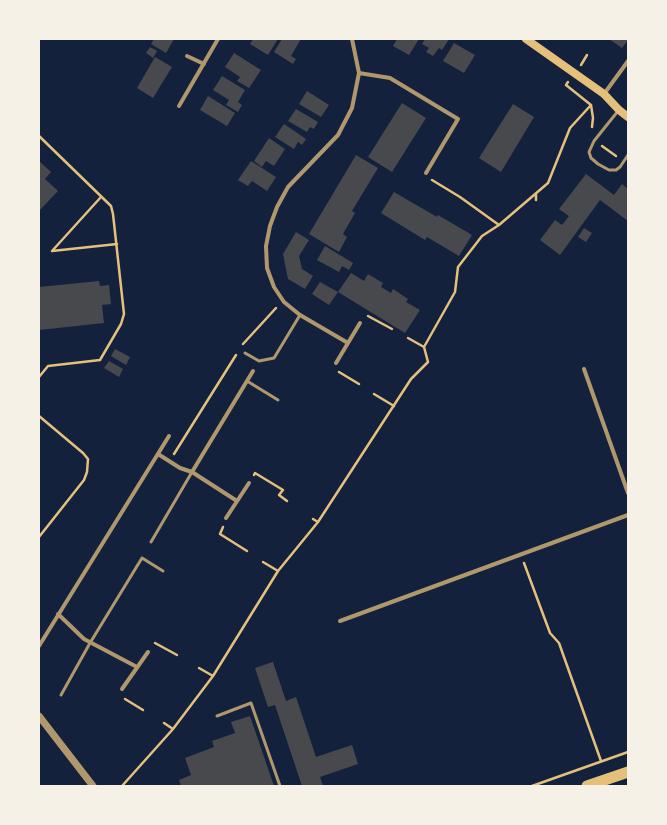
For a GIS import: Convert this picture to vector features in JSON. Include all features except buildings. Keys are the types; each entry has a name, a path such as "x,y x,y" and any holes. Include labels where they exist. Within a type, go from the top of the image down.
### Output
{"highway":[{"path":"587,786 628,772"}],"main road":[{"path":"526,39 604,94 628,117"}],"street":[{"path":"179,106 218,39"},
{"path":"348,343 300,314 284,302 274,287 267,268 266,246 270,226 277,207 288,187 338,135 352,108 359,73 352,39"},
{"path":"187,56 204,64"},
{"path":"604,94 628,61"},
{"path":"359,73 390,78 458,119 426,173"},
{"path":"336,363 360,323"},
{"path":"584,369 628,493"},
{"path":"192,472 253,371"},
{"path":"39,646 169,436"},
{"path":"158,454 192,472 237,501"},
{"path":"226,518 249,484"},
{"path":"340,621 628,515"},
{"path":"58,614 84,639 137,667"},
{"path":"122,689 148,652"},
{"path":"39,716 93,786"}],"lane":[{"path":"619,110 594,141 589,152 591,158 609,170 616,170 620,167 628,155"},
{"path":"246,353 259,361 274,358 300,314"},
{"path":"247,381 278,400"},
{"path":"151,542 192,472"},
{"path":"61,695 90,643 142,558 163,571"},
{"path":"217,716 251,703 280,786"}],"path":[{"path":"579,67 587,55"},
{"path":"568,82 566,85 591,105 594,141 624,161"},
{"path":"122,786 173,729 213,676 278,571 318,522 411,379 428,362 424,347 455,292 458,267 482,236 500,225 548,183 570,128 591,105"},
{"path":"39,136 111,206 117,244 124,314 121,324 100,360 48,366 39,377"},
{"path":"426,173 426,176 460,197 500,225"},
{"path":"536,194 536,200"},
{"path":"101,196 52,250 117,244"},
{"path":"241,346 274,308 284,302"},
{"path":"360,323 367,316 392,329"},
{"path":"408,338 424,347"},
{"path":"169,461 238,352"},
{"path":"336,363 334,369 359,384"},
{"path":"374,394 394,406"},
{"path":"39,416 83,453 88,459 87,472 84,480 39,537"},
{"path":"249,484 255,473 283,490 279,495 287,501"},
{"path":"226,518 220,534 247,551"},
{"path":"313,518 318,522"},
{"path":"521,554 550,633 559,643 601,761"},
{"path":"263,562 278,571"},
{"path":"148,652 153,643 177,655"},
{"path":"199,668 213,676"},
{"path":"122,689 118,695 143,710"},
{"path":"164,723 173,729"},
{"path":"532,786 628,752"}]}
